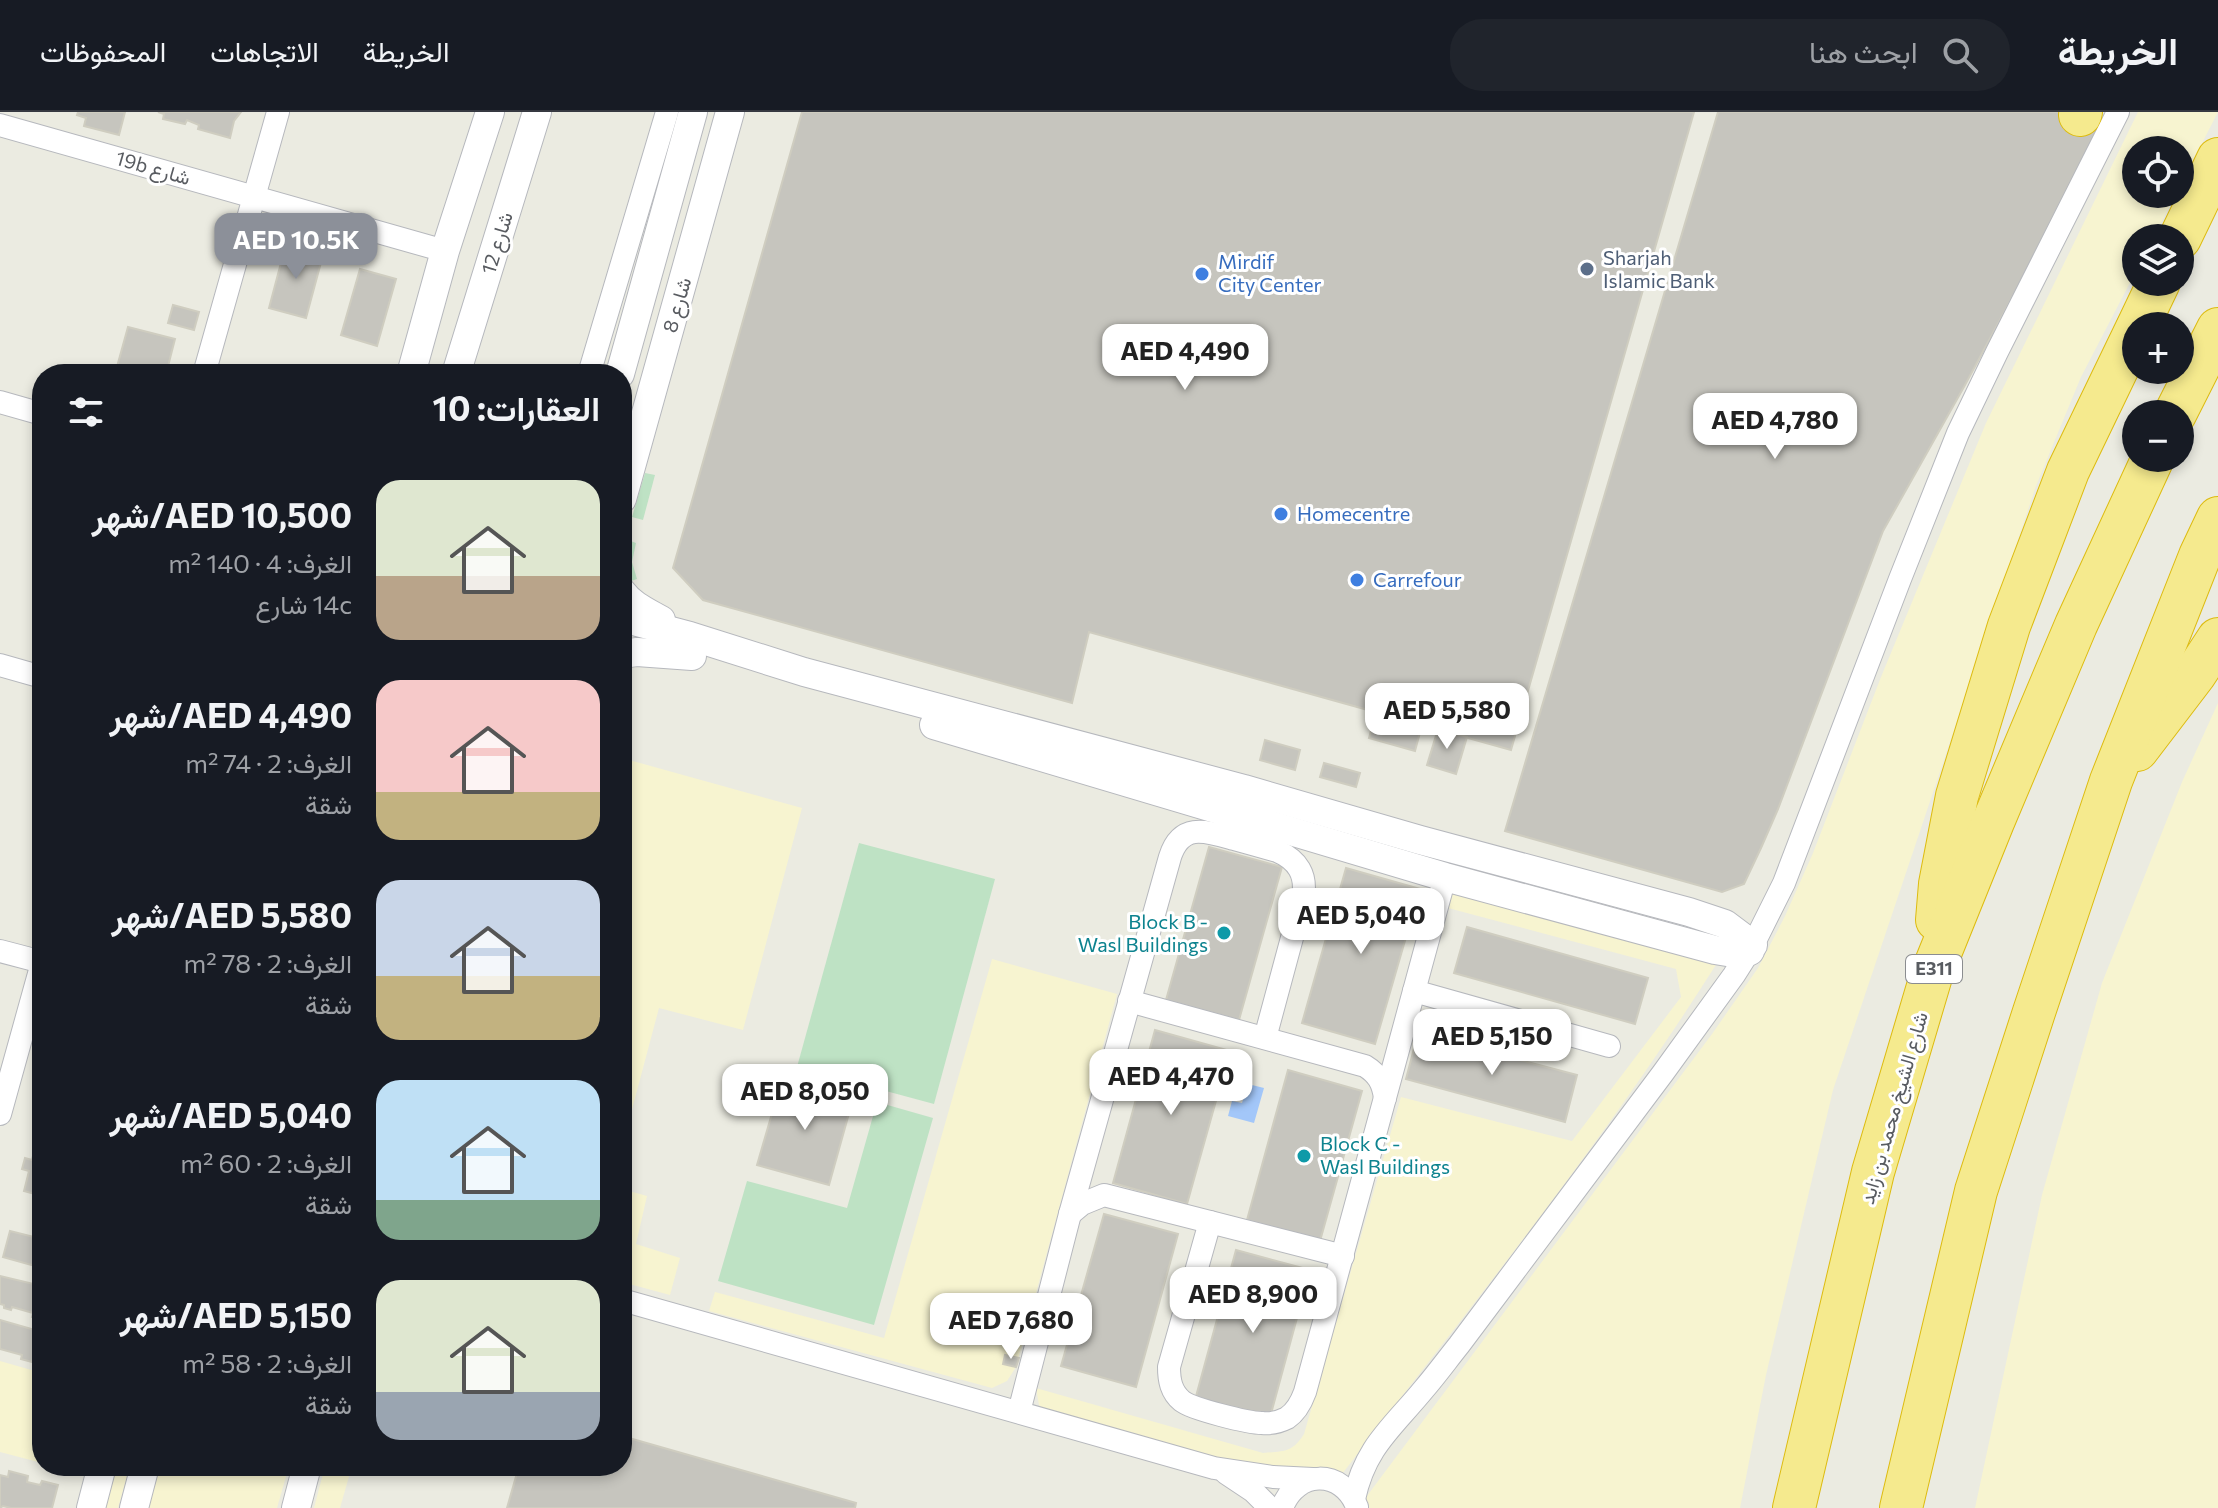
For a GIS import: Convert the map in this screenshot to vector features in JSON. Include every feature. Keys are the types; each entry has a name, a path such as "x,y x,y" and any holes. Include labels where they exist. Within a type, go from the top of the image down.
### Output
{"highway":[{"path":"2187,224 2218,159"},
{"path":"2182,400 2218,329"},
{"path":"1932,973 1940,884 1957,796 2009,626 2068,471 2122,359"},
{"name":"شارع الشيخ محمد بن زايد","path":"1794,1508 1873,1172 1932,973 2076,625 2147,472"},
{"path":"1901,1508 1976,1191 2111,781 2218,518"},
{"path":"2111,781 2155,729 2218,639"}],"street":[{"path":"207,364 278,112"},
{"path":"414,364 445,251 490,112"},
{"name":"شارع 12","path":"459,364 537,112"},
{"name":"شارع 8","path":"632,464 730,112"},
{"path":"1356,1504 1362,1470 1376,1443 1459,1345 1752,948 1784,883 1958,433 1997,352 2093,113"},
{"path":"684,114 698,146 685,201 690,213 701,220"},
{"path":"593,364 684,114"},
{"name":"شارع 8","path":"622,364 684,114"},
{"name":"19b شارع","path":"0,125 445,251"},
{"path":"0,402 32,411"},
{"path":"632,602 691,646"},
{"path":"632,622 800,684 1445,877 1715,950 1733,953 1752,948"},
{"path":"632,637 691,646 804,672 1689,912 1725,924 1752,948"},
{"path":"632,653 691,646"},
{"path":"0,665 32,674"},
{"path":"1034,756 1079,761 1152,780 1173,771"},
{"path":"1291,830 1326,829 1458,866 1471,865 1482,857"},
{"path":"1019,1412 1084,1161 1170,857 1178,840 1186,834 1205,831 1277,851 1288,855 1303,874 1305,885 1265,1038"},
{"path":"1210,1222 1169,1367 1169,1379 1173,1391 1192,1406 1259,1423 1274,1423 1288,1417 1299,1406 1305,1392 1445,877"},
{"path":"0,951 32,960"},
{"path":"1414,991 1609,1046"},
{"path":"0,1114 32,999"},
{"path":"1129,1001 1365,1066 1380,1079 1385,1098"},
{"path":"1084,1161 1091,1180 1104,1195 1343,1256"},
{"path":"1070,1214 1082,1204 1104,1195"},
{"path":"632,1303 1214,1468 1273,1477 1335,1481 1344,1487 1356,1504"},
{"path":"1214,1468 1241,1482 1270,1508"},
{"path":"91,1508 99,1476"},
{"path":"134,1508 142,1476"},
{"path":"296,1508 304,1476"},
{"path":"1282,1508 1293,1488 1313,1479"}],"green space":[{"path":"645,473 655,475 643,520 632,517"},
{"path":"632,542 636,543 632,562"},
{"path":"632,562 637,579 632,581"},
{"path":"859,843 995,879 934,1104 797,1067"},
{"path":"877,1102 933,1118 874,1325 718,1281 747,1181 847,1208"}],"sand":[{"path":"2138,112 2218,112 2194,159 2194,136 2126,136"},
{"path":"2122,145 2122,208 2169,208 2160,224 2122,224 2123,296 2081,377 2036,486 1833,1090 1766,1375 1740,1508 1358,1508 1758,968 1813,853 1881,677 1986,423"},
{"path":"2218,703 2218,1508 1975,1508 2042,1195 2102,983 2182,782"},
{"path":"632,761 802,808 743,1030 659,1008 632,1109"},
{"path":"1452,882 1719,960 1579,1164 1329,1491 1048,1415 1039,1405 1036,1388 1263,1453 1291,1448 1304,1434 1401,1097 1572,1141 1681,997 1676,969 1448,908"},
{"path":"992,959 1117,994 1016,1367 1007,1381 992,1388 709,1311 715,1292 884,1338"},
{"path":"632,1192 647,1196 636,1244 680,1258 670,1295 632,1285"},
{"path":"0,1361 32,1370 32,1460 0,1452"},
{"path":"112,1476 127,1476 118,1508 103,1508"},
{"path":"157,1476 286,1476 277,1508 148,1508"},
{"path":"322,1476 349,1476 340,1508 314,1508"}],"water":[{"path":"1248,1084 1264,1088 1254,1123 1228,1116 1232,1101 1242,1103"}],"building":[{"path":"78,112 125,112 119,135 84,126 86,118 77,115"},
{"path":"158,112 241,112 234,121 230,138 198,129 199,125 187,120 185,124 163,119 164,114"},
{"name":"Mirdif City Center","path":"802,112 1694,112 1511,750 1089,632 1072,703 703,600 673,568"},
{"path":"1718,112 2075,112 2104,127 1883,531 1761,848 1744,884 1722,892 1505,831"},
{"path":"286,244 323,255 306,318 269,308"},
{"path":"360,269 396,279 377,346 341,335"},
{"path":"173,305 199,312 194,330 168,323"},
{"path":"128,327 175,339 169,364 118,364"},
{"path":"1376,712 1422,725 1415,751 1369,738"},
{"path":"1438,729 1467,737 1456,774 1427,765"},
{"path":"1265,740 1300,750 1295,770 1260,760"},
{"path":"1324,763 1360,773 1356,787 1320,777"},
{"name":"Block B - Wasl Buildings","path":"1209,847 1282,867 1239,1020 1166,1000"},
{"path":"1346,868 1420,889 1375,1044 1302,1023"},
{"path":"1467,927 1648,978 1635,1024 1454,973"},
{"path":"1155,1030 1230,1051 1187,1204 1113,1183"},
{"path":"1418,1033 1577,1075 1565,1122 1406,1079"},
{"name":"Block C - Wasl Buildings","path":"1288,1070 1362,1091 1320,1241 1247,1220"},
{"path":"782,1079 853,1099 829,1185 757,1165"},
{"path":"25,1158 32,1160 32,1193 24,1191 29,1171 22,1169"},
{"path":"1104,1214 1178,1234 1136,1387 1061,1366"},
{"path":"10,1231 32,1236 32,1265 3,1257"},
{"path":"1236,1250 1310,1270 1269,1421 1195,1400"},
{"path":"0,1276 32,1284 32,1313 12,1307 11,1310 0,1304"},
{"path":"0,1320 32,1329 32,1362 21,1359 22,1355 0,1349"},
{"path":"1005,1355 1019,1358 1016,1367 1003,1364"},
{"path":"632,1439 856,1503 855,1508 507,1508 516,1476 632,1476"},
{"path":"9,1471 28,1476 27,1482 40,1485 42,1481 58,1485 52,1508 0,1508 0,1475 8,1477"}],"place":[{"name":"Sharjah Islamic Bank","path":"1587,269"},
{"name":"Mirdif City Center","path":"1202,274"},
{"name":"Homecentre","path":"1281,514"},
{"name":"Carrefour","path":"1357,580"},
{"name":"Block B - Wasl Buildings","path":"1224,933"},
{"name":"Block C - Wasl Buildings","path":"1304,1156"}]}
